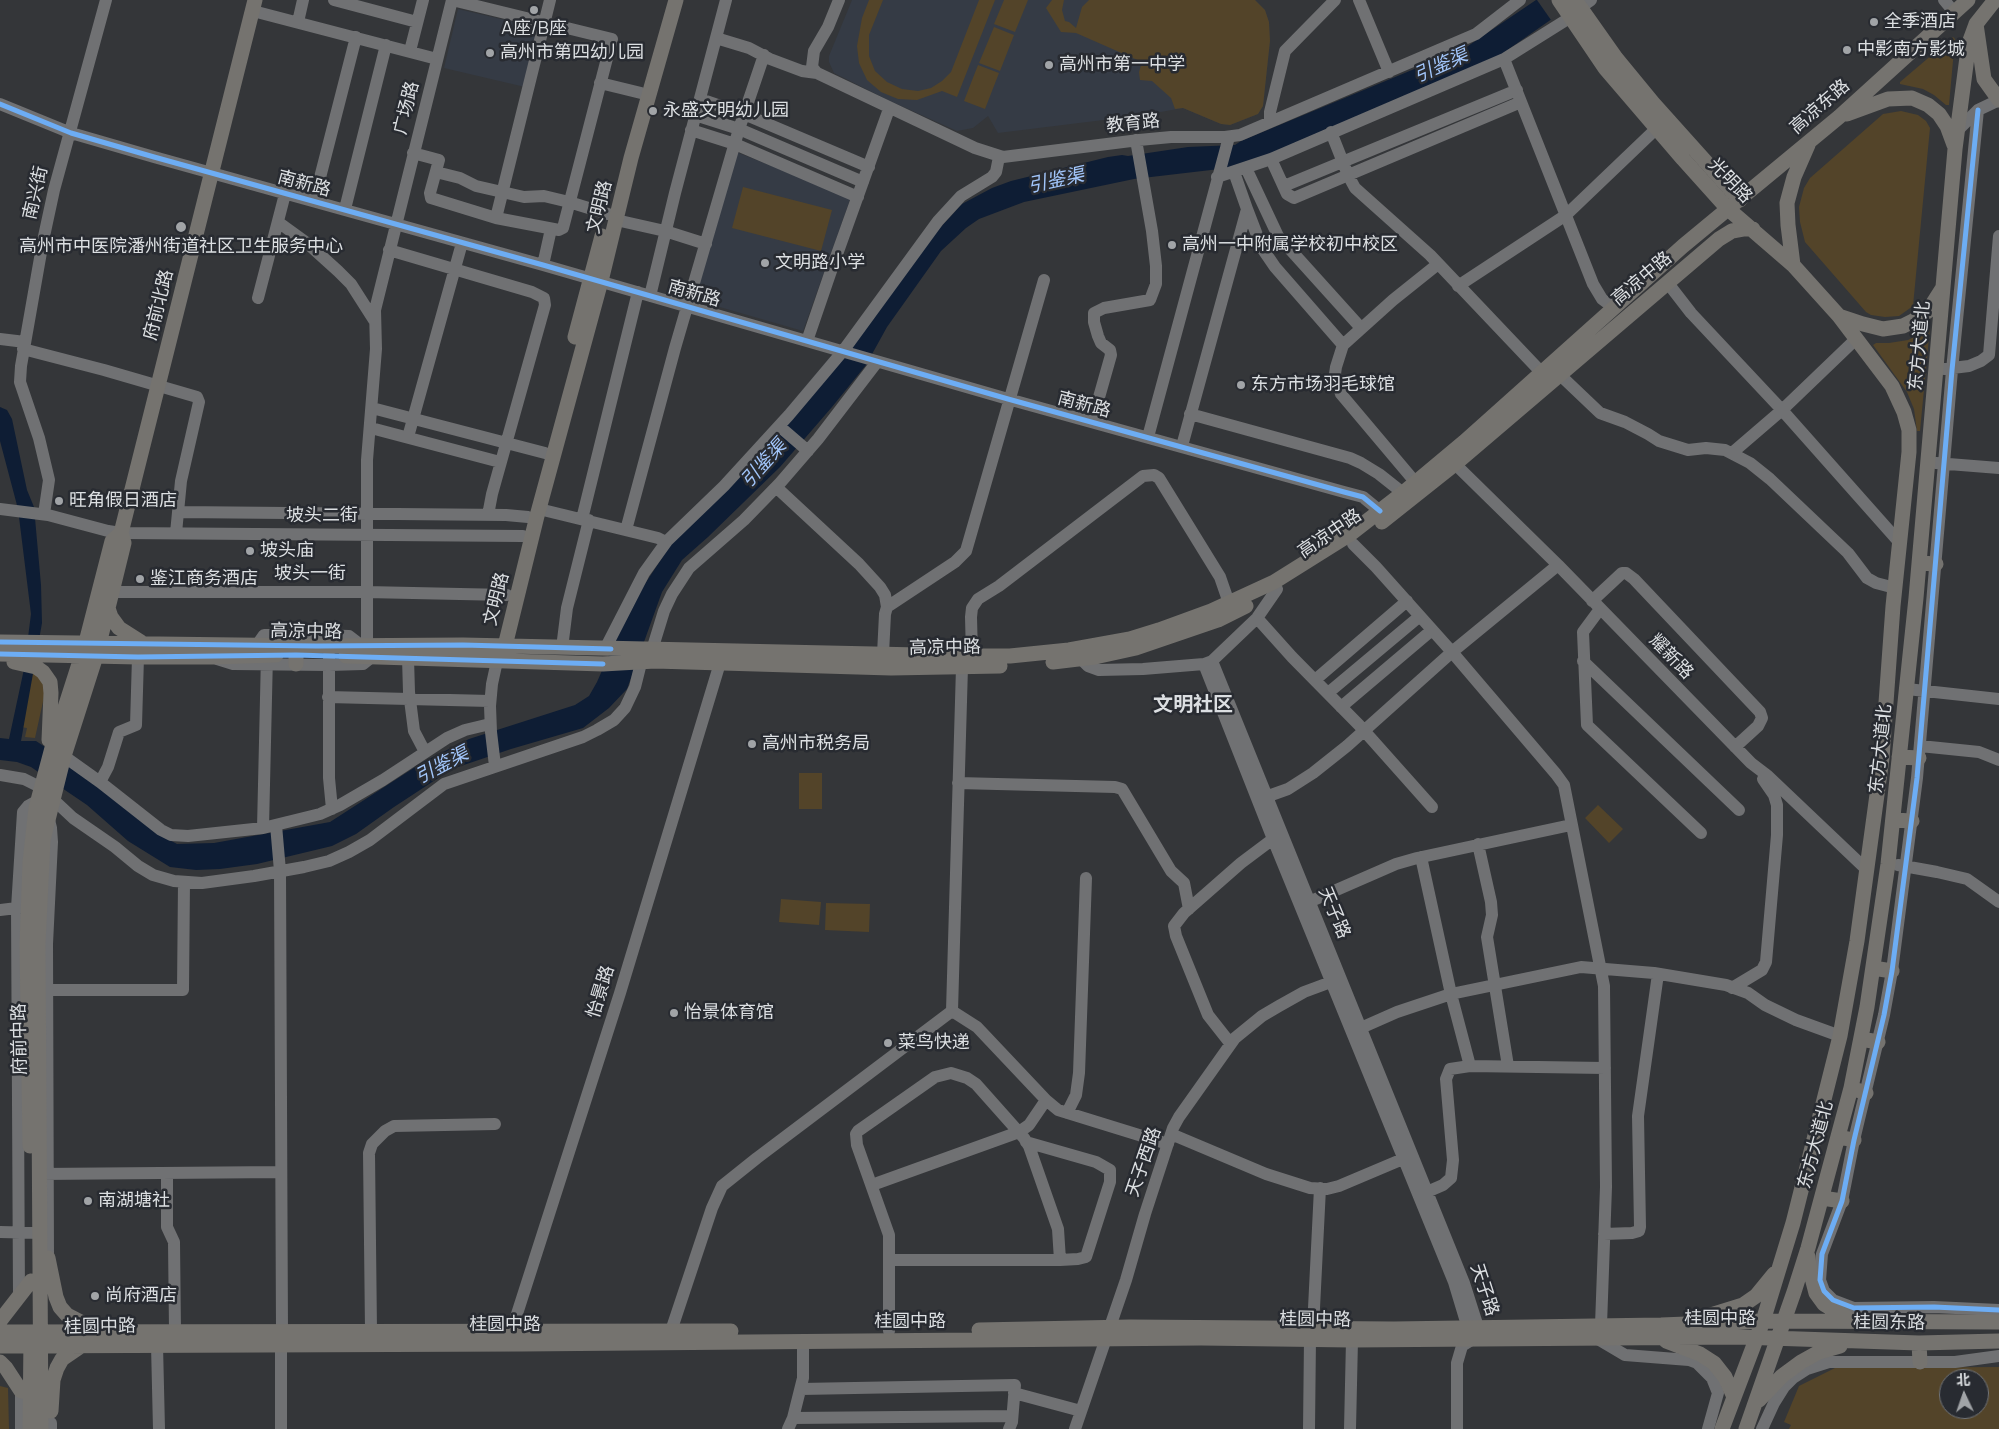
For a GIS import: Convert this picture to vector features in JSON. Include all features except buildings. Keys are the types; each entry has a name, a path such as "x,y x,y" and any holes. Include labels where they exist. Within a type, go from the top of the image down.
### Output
{"main road":[{"name":"文明路","path":"500,651 666,0"},
{"name":"文明路","path":"612,217 633,152 676,0"},
{"name":"高凉东路","path":"1734,204 1839,117 1968,0"},
{"name":"府前北路","path":"91,649 108,608 124,543 121,533 254,5"},
{"name":"光明路","path":"1574,5 1605,68 1657,128 1689,154"},
{"name":"光明路","path":"1574,5 1689,154 1734,204 1752,229 1793,265 1839,316 1886,376"},
{"path":"1994,6 1976,24 1984,79 1999,100"},
{"name":"东方大道北","path":"1746,1429 1784,1322 1822,1198 1852,1083 1873,968 1888,864 1920,563 1936,463 1944,369 1944,288 1955,149 1969,43 1976,24"},
{"path":"1839,117 1888,100 1912,98 1928,104 1939,114 1947,126 1955,149"},
{"path":"1793,265 1787,203 1794,177 1808,143"},
{"name":"高凉中路","path":"1080,653 1136,648 1218,620 1310,571 1353,544 1455,464 1559,374 1734,204"},
{"name":"高凉中路","path":"140,650 213,657 368,649 500,651 587,656 606,654 644,657 883,654 1009,666 1080,653 1159,630 1230,603 1274,582 1318,556 1416,483 1614,308 1644,291 1667,282 1725,235 1744,228 1752,229"},
{"name":"文明路","path":"500,651 507,594 523,536 534,513 545,453 596,280"},
{"path":"1839,316 1883,329 1903,326 1928,311 1944,288"},
{"name":"东方大道北","path":"1722,1429 1758,1337 1794,1223 1840,1036 1857,941 1882,758 1894,592 1909,452 1909,430 1899,399 1886,376"},
{"name":"府前北路","path":"91,649 112,541 121,533"},
{"path":"1920,563 1936,564"},
{"path":"1894,592 1916,598"},
{"path":"108,608 111,617 119,628 140,650"},
{"name":"高凉中路","path":"0,642 91,649 263,654 296,660 323,650"},
{"name":"高凉中路","path":"368,649 408,658 562,648 587,656"},
{"name":"高凉中路","path":"0,654 91,649"},
{"name":"府前中路","path":"43,1427 31,1282 36,1227 44,1174 28,906 32,832 91,649"},
{"name":"高凉中路","path":"606,654 644,657 655,661 891,668 967,662"},
{"path":"0,659 30,664 43,672 47,677 51,693 49,740 57,753"},
{"path":"1899,757 1919,752"},
{"name":"府前中路","path":"28,906 40,861 47,818 45,792"},
{"path":"1892,820 1912,821"},
{"path":"1873,968 1892,971"},
{"name":"府前中路","path":"32,988 36,1339 26,1392 43,1427"},
{"path":"1861,1039 1878,1042"},
{"path":"1832,1071 1866,1093"},
{"path":"1838,1138 1854,1140"},
{"path":"1822,1198 1842,1202"},
{"path":"1808,1248 1809,1266 1816,1293 1824,1304 1853,1322"},
{"path":"48,1257 56,1298 60,1307 67,1316 80,1324 100,1332"},
{"path":"1686,1324 1712,1313 1743,1305 1756,1296 1781,1264"},
{"path":"0,1321 31,1282"},
{"name":"桂圆中路","path":"1600,1332 1686,1324 1763,1321"},
{"name":"桂圆东路","path":"1763,1321 1999,1322"},
{"name":"桂圆中路","path":"36,1339 100,1332 175,1331 281,1337 803,1336 1473,1331 1600,1332 1652,1337 1778,1338"},
{"name":"桂圆中路","path":"36,1339 82,1346 157,1345 371,1331 512,1337 671,1331 803,1336 889,1331 1107,1334"},
{"name":"桂圆中路","path":"1312,1333 1352,1340 1473,1331"},
{"path":"0,1332 36,1339"},
{"path":"1652,1337 1680,1345 1714,1363 1725,1377 1734,1398"},
{"name":"桂圆东路","path":"1778,1338 1920,1343 1999,1341"},
{"path":"0,1346 36,1339"},
{"path":"1756,1402 1782,1376 1801,1362 1819,1352 1860,1341"},
{"path":"1920,1343 1920,1362"},
{"path":"43,1427 57,1368 62,1360 82,1346"},
{"path":"0,1362 26,1392"}],"street":[{"name":"南兴街","path":"44,514 49,480 39,438 20,382 24,346 43,241 65,149 106,0"},
{"path":"298,22 303,0"},
{"path":"334,0 417,22"},
{"path":"410,52 423,0"},
{"path":"414,153 439,160 430,193 431,198 496,218 551,229 560,230 563,228 612,39 452,0"},
{"name":"广场路","path":"368,649 366,534 368,460 376,349 374,320 376,299 452,0"},
{"path":"496,218 550,0"},
{"path":"562,648 567,608 585,519 644,294 665,231 726,0"},
{"path":"817,73 812,67 814,51 828,27 839,0"},
{"path":"1270,122 1270,112 1285,51 1335,0"},
{"path":"1360,0 1389,72"},
{"name":"教育路","path":"998,157 1138,146 1171,137 1228,140 1476,34 1520,0"},
{"path":"1944,0 1954,12"},
{"path":"254,5 298,22 437,59"},
{"path":"1218,174 1240,170 1271,159 1504,59 1574,5"},
{"path":"314,201 356,37"},
{"path":"606,654 644,572 666,542 781,428 846,352 938,220 960,196 992,177 996,172 998,157 889,109 817,73 802,71 749,48 716,38"},
{"path":"344,209 386,45"},
{"path":"626,530 739,129 764,56"},
{"path":"1504,59 1597,292 1602,299 1614,308"},
{"path":"600,83 641,93"},
{"path":"1284,186 1342,161 1519,96"},
{"path":"1271,159 1289,196 1294,198 1348,176 1519,96"},
{"path":"700,99 744,114 869,167"},
{"path":"1957,131 1978,110 1999,100"},
{"name":"南新路","path":"0,104 71,132 211,173 688,306 1008,399 1358,496 1366,499 1380,511"},
{"path":"808,341 889,109"},
{"path":"1978,110 1944,369 1977,364 1989,354 1999,236"},
{"path":"695,115 739,129 864,182"},
{"path":"1458,286 1566,215 1657,128"},
{"path":"691,130 735,144 858,197"},
{"path":"1331,132 1348,176 1355,188 1438,264 1542,373"},
{"path":"1148,437 1228,140"},
{"path":"1092,422 1111,355 1110,350 1101,343 1098,336 1094,322 1094,313 1104,308 1148,301 1152,298 1155,289 1156,266 1138,146"},
{"path":"1240,170 1247,209 1262,248 1275,267 1343,345"},
{"path":"1240,170 1278,236 1361,328"},
{"path":"436,172 460,178 476,186 529,197 541,195 569,202 612,217 706,244"},
{"path":"258,298 285,194"},
{"path":"1182,446 1247,209"},
{"path":"278,222 300,237 338,270 351,284 374,320"},
{"path":"543,265 551,229"},
{"path":"408,437 462,243"},
{"path":"389,250 532,292 544,300 543,312 500,462 488,515"},
{"path":"1416,483 1341,394 1336,367 1343,345 1438,264"},
{"path":"887,607 955,562 966,551 1008,399 1044,280"},
{"path":"1667,282 1691,313 1782,410 1900,543"},
{"path":"0,339 194,395 199,400 184,467 176,533"},
{"path":"1732,453 1782,410 1856,339"},
{"path":"0,775 24,779 45,792 73,818 116,847 138,866 163,879 184,882 219,881 280,867 329,861 350,852 370,840 444,784 494,763 583,737 614,720 631,700 644,657 664,611 672,594 689,568 744,520 776,487 875,361"},
{"path":"1559,374 1600,413 1625,422 1659,442 1688,450 1706,448 1732,453 1770,479 1848,553 1867,578 1894,592"},
{"path":"372,408 545,453"},
{"path":"1190,414 1350,458 1379,474 1403,493"},
{"path":"371,428 500,462"},
{"path":"781,428 805,449"},
{"path":"1999,468 1936,463 1936,564 1912,821 1892,971 1842,1202 1822,1254 1820,1280 1824,1291 1833,1300 1854,1308 1934,1307 1999,1310"},
{"name":"耀新路","path":"1455,464 1558,565 1751,763 1768,776 1867,870"},
{"path":"952,1011 958,783 971,617 972,608 978,599 1000,586 1138,480 1148,475 1154,475 1159,478 1220,578 1230,603"},
{"path":"776,487 859,564 880,587 885,595 887,607 884,614 883,654"},
{"name":"坡头二街","path":"0,509 44,514 121,533 523,536"},
{"path":"178,512 488,515 534,513 585,519 666,542"},
{"path":"1353,544 1452,652 1564,785 1604,986 1606,1187 1600,1332 1626,1355 1689,1360 1697,1363 1712,1378 1718,1393 1708,1429"},
{"path":"1262,798 1288,788 1313,773 1364,731 1452,652 1558,565"},
{"path":"1701,833 1588,728 1585,718 1583,632 1596,605 1622,573 1626,573 1634,579 1760,712 1762,718 1758,726 1735,747"},
{"path":"1080,653 1088,666 1099,670 1144,670 1208,662 1257,618 1277,589"},
{"name":"坡头一街","path":"112,592 507,594"},
{"path":"1315,680 1407,601"},
{"path":"1328,693 1420,616"},
{"path":"1257,618 1364,731 1432,807"},
{"path":"1341,707 1432,630"},
{"path":"332,809 329,778 328,697 323,650 363,664 368,649"},
{"path":"100,782 108,767 119,732 136,725 140,650"},
{"path":"494,763 490,728 490,701 500,651"},
{"path":"263,654 272,829 280,867 281,1429"},
{"path":"408,658 414,731 425,752"},
{"path":"1583,661 1739,810"},
{"name":"天子路","path":"1208,662 1423,1194 1464,1283 1473,1331"},
{"name":"怡景路","path":"512,1337 516,1316 620,993 720,663"},
{"path":"1907,688 1999,700"},
{"path":"328,697 490,701"},
{"path":"57,753 100,782 161,830 172,835 188,836 272,829 320,814 384,780 425,752 465,730 490,728"},
{"path":"1919,752 1979,752 1999,760"},
{"path":"1732,988 1762,970 1766,962 1777,835 1777,806 1774,795 1751,763"},
{"path":"958,783 1122,789 1171,871 1184,883 1189,909"},
{"path":"47,818 51,828 52,842 48,896 32,988 183,990 184,882"},
{"path":"1305,904 1396,864 1478,844 1571,825"},
{"path":"1230,1043 1208,1015 1175,932 1175,923 1241,863 1277,836"},
{"path":"1478,844 1491,902 1492,915 1487,937 1508,1066"},
{"path":"1421,857 1451,994 1470,1066"},
{"path":"1888,864 1937,872 1967,880 1999,902"},
{"path":"1067,1113 1076,1094 1079,1073 1086,878"},
{"path":"0,910 28,906"},
{"path":"1356,1030 1397,1012 1451,994 1573,969 1601,968 1658,974 1732,988 1748,993 1765,1005 1796,1020 1840,1036"},
{"path":"1604,1234 1632,1233 1638,1231 1640,1227 1638,1116 1658,974"},
{"name":"天子西路","path":"1075,1429 1126,1280 1139,1232 1170,1139 1179,1117 1230,1043 1262,1016 1304,992 1337,980"},
{"path":"952,1011 977,1027 1046,1100 1058,1110 1067,1113 1170,1139 1310,1188 1340,1186 1408,1156"},
{"path":"671,1331 712,1208 722,1186 952,1011"},
{"path":"1423,1194 1443,1185 1451,1178 1453,1160 1446,1098 1450,1069 1470,1066 1605,1068"},
{"path":"889,1331 887,1228 857,1145 857,1132 935,1076 951,1073 967,1078 976,1084 1022,1137 1058,1229 1060,1260"},
{"path":"1022,1137 1046,1100"},
{"path":"371,1331 369,1151 372,1144 385,1131 394,1126 495,1124"},
{"path":"872,1185 1022,1137 1096,1162 1111,1172 1110,1182 1086,1257 1060,1260 889,1260"},
{"path":"44,1174 281,1172"},
{"path":"167,1174 167,1228 174,1242 175,1331"},
{"path":"1308,1429 1320,1188"},
{"path":"0,1232 36,1227"},
{"path":"36,1227 48,1257"},
{"path":"19,1295 36,1227"},
{"path":"1457,1429 1457,1363 1462,1346 1473,1331"},
{"path":"803,1336 803,1378 791,1424 1012,1416"},
{"path":"1350,1429 1352,1340"},
{"path":"157,1345 159,1429"},
{"path":"1762,1429 1774,1403 1784,1387 1793,1378 1807,1369 1829,1362 1955,1362 1999,1356"},
{"path":"801,1389 1015,1385 1009,1429"},
{"path":"20,1429 26,1392"},
{"path":"1014,1393 1081,1411"}],"shaded area":[{"name":"高州市第一中学","path":"852,0 1255,0 1265,10 1269,22 1270,41 1263,106 1258,114 1230,125 1221,124 1183,108 1144,115 998,133 988,116 973,128 957,131 834,73 829,62 829,56"},
{"path":"869,0 883,0 869,35 869,56 875,71 887,82 902,89 918,91 931,88 951,72 979,0 995,0 957,97 942,91 917,100 898,99 881,92 867,80 859,63 857,46 862,18"},
{"path":"1004,0 1028,0 1015,32 994,24"},
{"path":"1052,0 1064,0 1062,10 1065,21 1076,28 1082,7 1089,0 1255,0 1265,10 1269,22 1270,41 1263,106 1258,114 1230,125 1221,124 1183,108 1175,109 1171,98 1152,81 1140,80 1139,72 1142,62 1076,33 1061,32 1046,8"},
{"name":"高州市第四幼儿园","path":"458,9 539,28 525,87 444,68"},
{"path":"994,27 1014,35 1000,71 979,63"},
{"path":"1953,37 1955,39 1949,105 1946,105 1923,89 1900,84 1900,82"},
{"path":"978,65 999,73 985,109 964,101"},
{"path":"1901,111 1918,115 1926,121 1930,128 1913,306 1899,316 1885,317 1871,315 1866,312 1805,242 1800,222 1799,207 1804,188 1810,178 1883,114"},
{"name":"文明路小学","path":"736,152 851,197 803,331 692,299"},
{"path":"743,187 832,210 821,251 732,228"},
{"path":"1930,327 1920,431 1917,431 1914,409 1907,392 1873,345 1876,343 1908,340"},
{"path":"25,672 38,672 46,688 35,738 25,737 27,728 13,726"},
{"path":"799,773 822,773 822,809 799,809"},
{"path":"1598,805 1623,829 1609,843 1585,818"},
{"path":"781,899 821,902 819,925 779,922"},
{"path":"826,903 870,904 869,932 825,930"},
{"path":"1999,1367 1999,1429 1789,1429 1791,1425 1784,1422 1799,1386 1835,1368"},
{"path":"0,1386 8,1388 9,1429 0,1429"}],"water":[{"name":"引鉴渠","path":"1536,0 1579,0 1496,58 1279,151 1228,168 1134,179 1024,202 979,219 966,228 941,251 887,327 866,365 832,407 780,467 682,560 662,592 627,689 609,708 583,728 452,769 356,834 332,846 257,864 220,869 196,870 170,867 128,841 87,805 31,767 17,762 0,760 0,738 9,739 24,669 31,614 18,509 0,441 0,407 7,410 12,419 27,490 34,507 41,585 42,623 21,741 36,741 74,766 166,838 177,844 214,843 330,822 423,762 469,739 575,705 589,696 639,593 677,535 697,516 928,241 962,204 992,188 1011,181 1108,157 1188,147 1235,145 1465,48"}],"pier":[{"path":"1537,0 1581,0 1551,20"}],"cycle path":[{"path":"0,104 71,133 154,157 543,265 1008,399 1363,497 1380,511"},
{"path":"1978,110 1952,370 1917,778 1892,971 1884,1015 1854,1140 1842,1201 1822,1254 1820,1280 1824,1291 1833,1300 1854,1308 1934,1307 1999,1310"},
{"path":"0,642 317,646 463,645 611,649"},
{"path":"0,654 138,657 296,655 603,664"}],"place":[{"name":"A座/B座","path":"534,10"},
{"name":"全季酒店","path":"1874,22"},
{"name":"中影南方影城","path":"1847,50"},
{"name":"高州市第四幼儿园","path":"490,53"},
{"name":"高州市第一中学","path":"1049,65"},
{"name":"永盛文明幼儿园","path":"653,111"},
{"name":"高州市中医院潘州街道社区卫生服务中心","path":"181,227"},
{"name":"高州一中附属学校初中校区","path":"1172,245"},
{"name":"文明路小学","path":"765,263"},
{"name":"东方市场羽毛球馆","path":"1241,385"},
{"name":"旺角假日酒店","path":"59,501"},
{"name":"坡头庙","path":"250,551"},
{"name":"鉴江商务酒店","path":"140,579"},
{"name":"高州市税务局","path":"752,744"},
{"name":"怡景体育馆","path":"674,1013"},
{"name":"菜鸟快递","path":"888,1043"},
{"name":"南湖塘社","path":"88,1201"},
{"name":"尚府酒店","path":"95,1296"}],"district":[{"name":"文明社区","path":"1193,705"}]}
